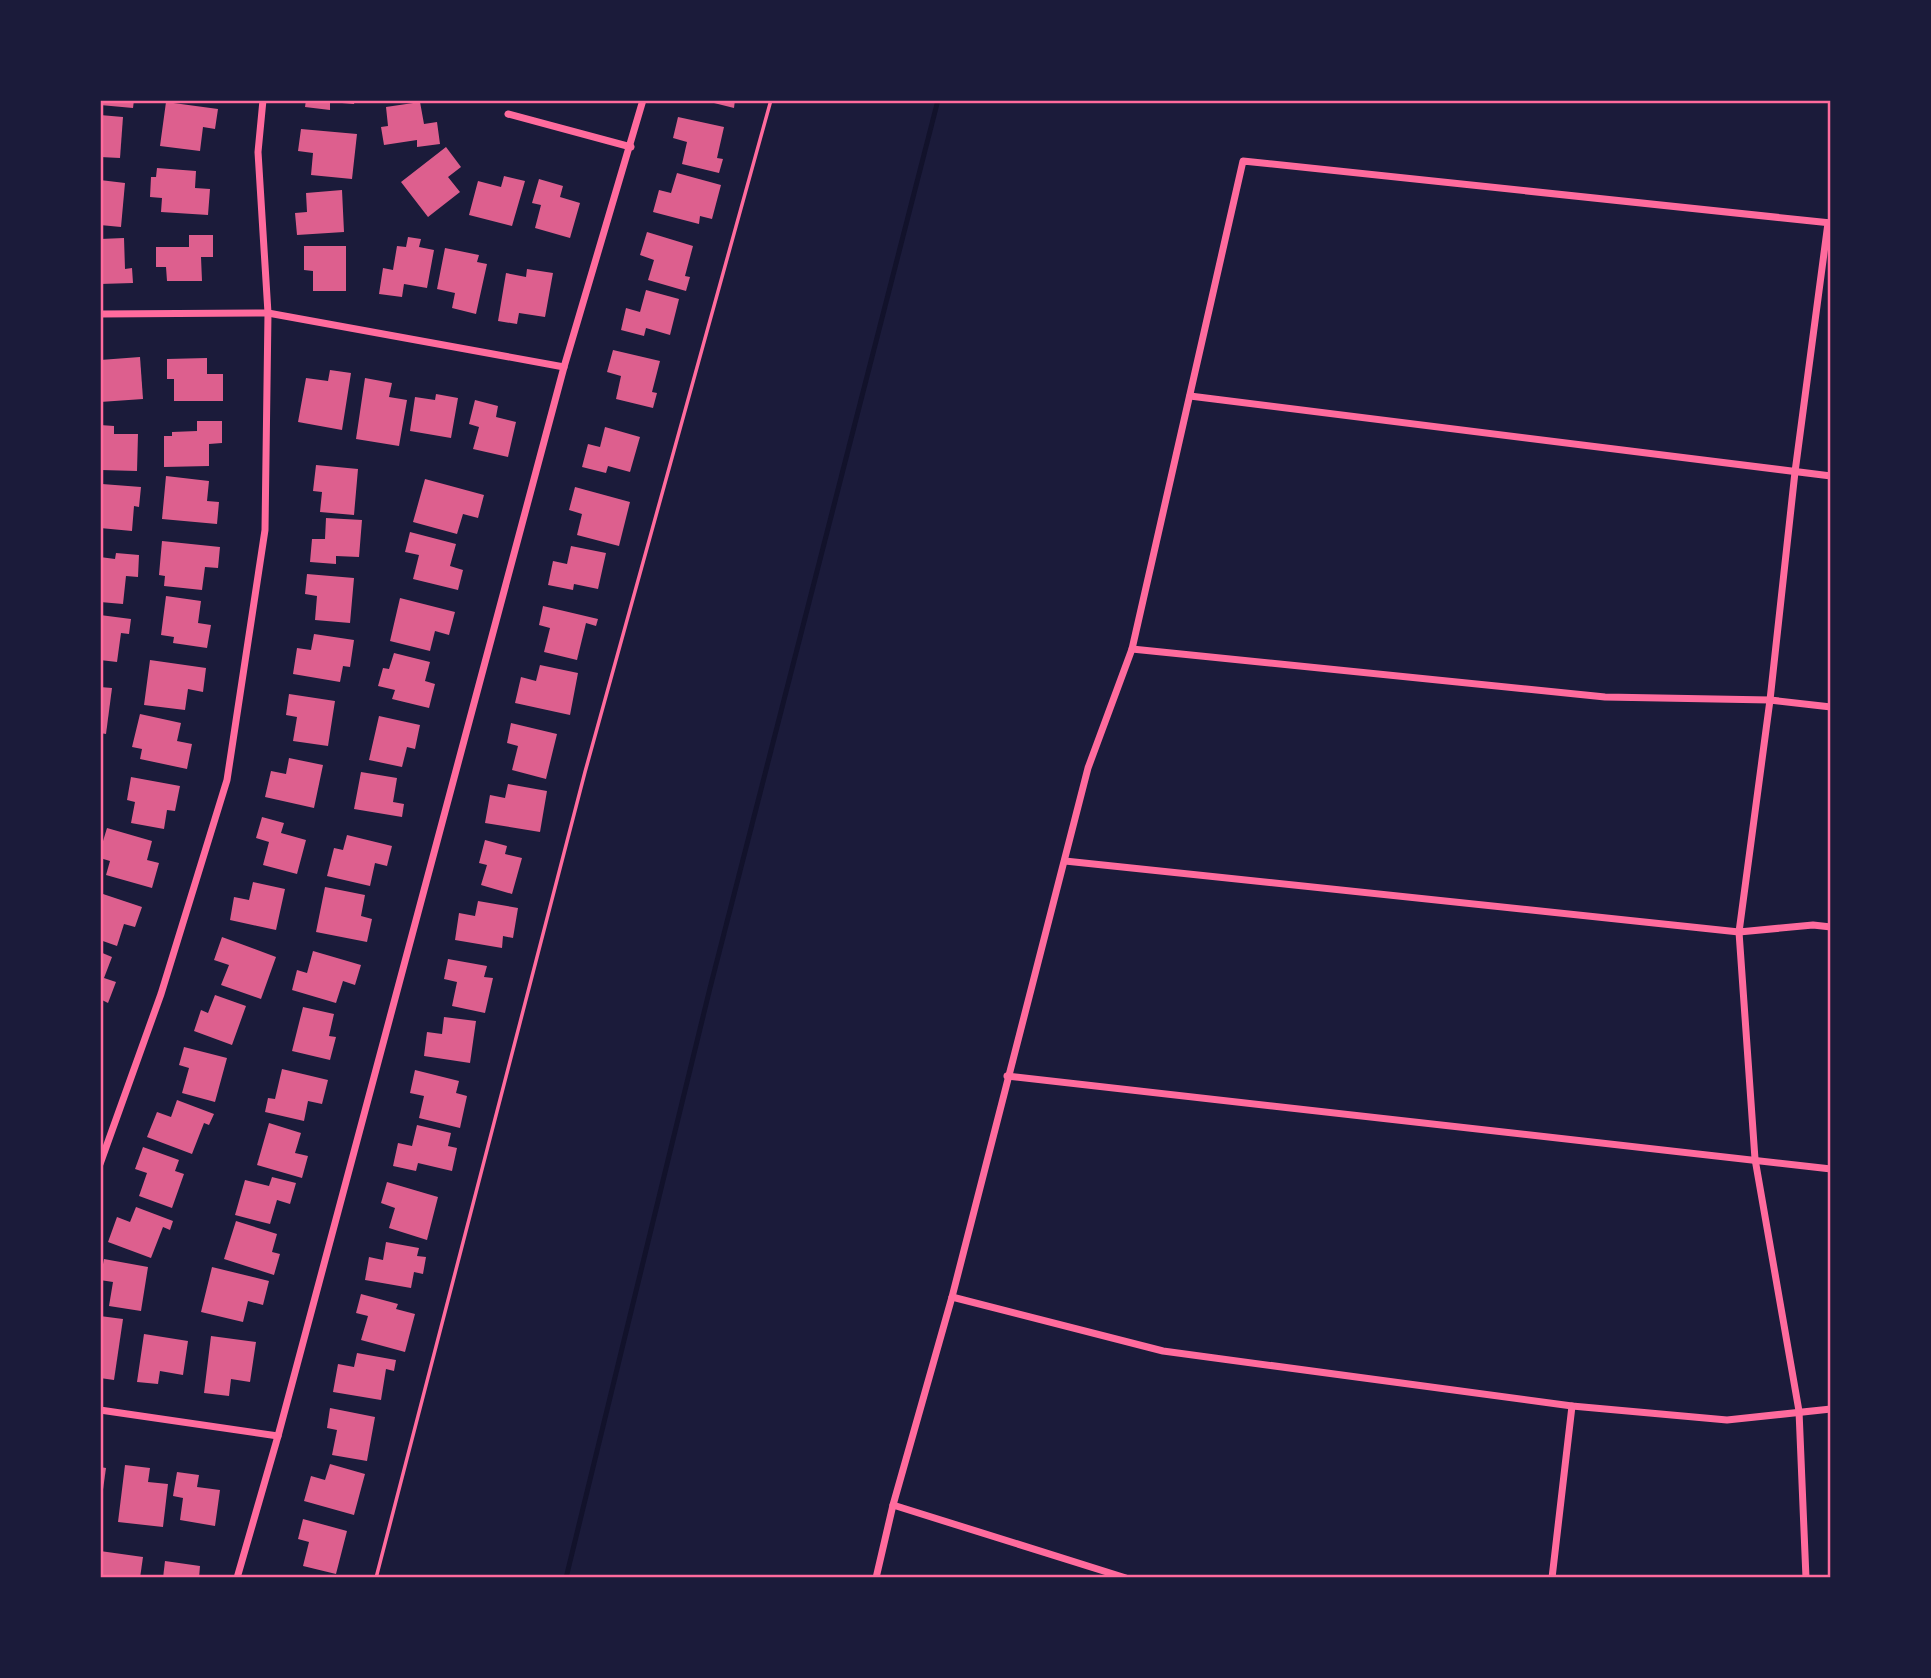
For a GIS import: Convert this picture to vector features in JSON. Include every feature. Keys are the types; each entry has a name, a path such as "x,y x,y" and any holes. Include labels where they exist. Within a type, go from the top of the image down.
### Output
{"street":[{"path":"100,1164 161,994 227,780 265,530 268,313 258,152 263,100"},
{"path":"237,1578 278,1436 564,367 643,100"},
{"path":"508,114 631,147"},
{"path":"876,1578 1088,768 1132,649 1244,161 1830,223 1795,472 1770,700 1739,932 1755,1159 1799,1411 1806,1578"},
{"path":"100,314 268,313 564,367"},
{"path":"1190,396 1831,476"},
{"path":"1132,649 1605,697 1770,700 1831,707"},
{"path":"1065,861 1739,932 1813,925 1831,927"},
{"path":"1007,1076 1831,1168"},
{"path":"951,1297 1163,1351 1572,1406 1727,1420 1831,1409"},
{"path":"1552,1578 1572,1406"},
{"path":"100,1410 278,1436"},
{"path":"894,1506 1126,1578"}],"path":[{"path":"376,1578 584,772 771,100"}],"building":[{"path":"100,100 134,100 133,108 100,105"},
{"path":"306,100 355,100 354,104 330,102 330,110 305,107"},
{"path":"702,100 735,100 734,108"},
{"path":"166,102 218,109 215,129 203,127 200,151 160,146"},
{"path":"420,102 424,124 437,122 440,144 417,147 417,140 384,145 381,127 388,126 386,107"},
{"path":"100,115 123,117 120,158 100,157"},
{"path":"678,117 724,127 717,158 723,159 719,173 682,164 687,142 673,138"},
{"path":"301,129 357,134 352,179 311,175 313,153 298,151"},
{"path":"446,147 461,167 448,177 460,192 428,217 401,182"},
{"path":"157,168 196,171 195,188 210,189 208,215 161,212 162,198 150,197 151,177 156,177"},
{"path":"677,173 721,185 712,219 700,216 699,224 653,212 659,190 671,193"},
{"path":"504,176 525,181 512,226 469,215 478,181 501,187"},
{"path":"539,179 563,186 560,197 580,203 570,238 535,228 541,205 532,203"},
{"path":"100,180 125,183 121,227 100,225"},
{"path":"342,190 344,232 297,235 295,213 307,212 306,193"},
{"path":"647,232 693,246 685,276 690,277 686,291 648,280 654,260 640,255"},
{"path":"189,235 213,235 213,257 201,257 202,281 167,281 166,267 156,267 156,247 189,247"},
{"path":"408,237 421,239 419,247 434,250 427,288 404,284 402,297 379,294 383,268 393,270 397,246 406,247"},
{"path":"124,238 125,269 132,268 133,283 100,284 100,239"},
{"path":"304,246 346,246 346,291 313,291 313,271 304,270"},
{"path":"445,248 479,255 477,262 487,264 476,314 452,308 455,293 437,289"},
{"path":"527,269 553,273 545,317 519,313 517,324 498,321 506,273 526,277"},
{"path":"646,290 679,299 670,335 646,328 644,336 621,330 626,308 640,312"},
{"path":"613,350 660,361 652,392 657,393 653,408 616,399 621,376 607,372"},
{"path":"140,357 143,399 100,402 100,360"},
{"path":"207,358 207,374 223,374 223,401 174,401 174,379 167,379 167,359"},
{"path":"330,370 351,373 342,430 298,422 306,378 328,381"},
{"path":"365,378 392,383 389,397 407,400 399,446 356,439"},
{"path":"436,394 458,398 451,438 410,431 415,397 435,400"},
{"path":"475,400 498,406 496,417 516,422 508,457 473,449 479,427 469,424"},
{"path":"197,421 222,421 222,443 209,444 209,466 164,467 164,436 172,436 172,432 197,431"},
{"path":"100,425 114,426 114,434 138,434 137,471 101,470"},
{"path":"605,427 640,437 630,472 608,466 606,473 582,467 588,444 600,447"},
{"path":"316,465 358,469 354,515 320,512 322,492 313,491"},
{"path":"166,476 209,481 207,501 219,502 217,524 162,519"},
{"path":"425,479 484,495 478,518 463,514 457,534 413,522"},
{"path":"102,484 141,487 139,507 134,506 132,531 100,528"},
{"path":"575,487 630,502 619,546 577,535 582,514 569,510"},
{"path":"326,518 362,520 359,557 336,556 336,564 310,562 312,539 325,539"},
{"path":"410,532 456,544 450,566 463,570 458,590 413,579 419,555 405,552"},
{"path":"162,541 220,547 218,568 205,567 202,590 164,586 165,576 159,575"},
{"path":"571,546 606,553 598,589 574,584 573,590 548,585 553,561 567,564"},
{"path":"116,553 139,555 138,577 126,576 123,604 100,602 100,557 115,559"},
{"path":"307,574 354,578 350,623 315,620 317,596 305,594"},
{"path":"166,596 201,601 198,623 211,625 207,648 173,643 174,637 161,635"},
{"path":"400,598 455,612 449,635 435,631 430,651 390,641"},
{"path":"543,606 598,619 596,626 586,623 577,660 544,652 550,628 539,625"},
{"path":"100,615 131,619 129,634 121,633 117,662 100,660"},
{"path":"314,634 354,640 350,667 343,666 340,682 293,674 297,648 311,650"},
{"path":"394,653 430,662 425,681 435,684 429,708 392,699 395,690 378,686 383,668 389,669"},
{"path":"150,660 206,668 203,692 188,689 185,710 144,705"},
{"path":"540,665 578,673 570,715 515,703 521,677 536,681"},
{"path":"100,687 112,688 106,734 100,733"},
{"path":"289,694 335,701 328,746 293,741 297,717 286,715"},
{"path":"140,714 181,723 177,741 192,744 187,769 140,759 142,749 132,747"},
{"path":"379,716 420,725 415,749 407,747 402,767 369,760"},
{"path":"511,723 557,734 546,779 512,770 518,746 507,743"},
{"path":"289,758 323,765 314,808 265,797 271,771 286,774"},
{"path":"361,772 397,778 393,802 404,804 402,817 354,809"},
{"path":"131,777 180,786 175,811 167,810 164,829 131,823 135,802 127,800"},
{"path":"508,784 547,791 540,832 485,823 490,795 505,798"},
{"path":"262,817 284,823 281,833 306,840 297,874 263,865 269,842 256,838"},
{"path":"107,828 152,841 147,860 159,863 152,888 106,875 110,861 100,858 100,851"},
{"path":"347,835 392,846 387,866 375,863 370,886 327,876 334,848 343,850"},
{"path":"485,840 507,846 505,854 522,858 512,894 481,885 487,865 479,863"},
{"path":"253,882 285,889 276,930 230,920 234,897 249,900"},
{"path":"325,887 365,895 361,916 372,919 367,942 316,932"},
{"path":"100,893 142,907 135,927 124,924 117,946 100,940"},
{"path":"478,901 518,908 513,938 503,936 502,948 455,940 459,913 475,916"},
{"path":"222,937 276,957 261,999 221,985 229,965 214,960"},
{"path":"313,951 361,965 355,985 343,981 336,1003 292,990 297,970 307,973"},
{"path":"100,952 112,957 104,978 116,982 108,1003 100,999"},
{"path":"448,959 487,966 484,977 493,978 485,1013 452,1006 457,982 444,979"},
{"path":"215,995 246,1006 232,1045 194,1031 201,1010 208,1013"},
{"path":"303,1007 334,1014 329,1036 336,1037 330,1060 292,1051"},
{"path":"444,1017 476,1021 470,1063 424,1056 427,1032 442,1034"},
{"path":"184,1047 227,1058 215,1102 182,1093 189,1068 179,1065"},
{"path":"282,1069 328,1080 322,1104 308,1101 304,1121 265,1112 268,1098 275,1099"},
{"path":"415,1070 459,1081 456,1093 467,1096 460,1128 419,1118 424,1096 410,1093"},
{"path":"177,1100 214,1114 209,1125 204,1123 192,1154 147,1137 157,1112 171,1117"},
{"path":"269,1123 301,1133 295,1153 308,1156 302,1178 257,1165"},
{"path":"417,1125 451,1133 448,1146 457,1148 452,1171 418,1163 416,1171 393,1166 398,1143 412,1146"},
{"path":"143,1147 179,1160 175,1171 184,1174 172,1208 139,1196 147,1173 135,1169"},
{"path":"272,1177 296,1183 290,1204 277,1200 270,1224 235,1215 245,1180 269,1186"},
{"path":"387,1182 438,1197 427,1240 389,1228 395,1208 381,1203"},
{"path":"136,1207 173,1221 170,1230 163,1227 151,1258 108,1242 117,1217 130,1222"},
{"path":"236,1221 277,1234 272,1252 280,1254 274,1275 224,1259"},
{"path":"386,1242 419,1248 417,1256 426,1257 423,1274 414,1272 411,1288 365,1280 369,1257 383,1260"},
{"path":"104,1259 148,1267 141,1311 109,1306 113,1282 100,1280"},
{"path":"212,1267 269,1281 263,1305 248,1301 243,1322 201,1312"},
{"path":"361,1294 398,1304 396,1309 415,1314 405,1352 361,1340 368,1316 356,1313"},
{"path":"100,1316 123,1319 114,1380 100,1378"},
{"path":"144,1334 188,1341 183,1375 160,1371 158,1384 137,1382"},
{"path":"211,1336 256,1342 250,1382 231,1379 229,1396 204,1393"},
{"path":"357,1353 396,1360 394,1371 386,1369 381,1400 333,1392 338,1364 354,1367"},
{"path":"330,1408 375,1417 367,1461 332,1455 337,1430 327,1428"},
{"path":"330,1464 365,1474 354,1515 304,1501 311,1476 325,1480"},
{"path":"125,1465 150,1468 148,1482 168,1484 163,1527 118,1522"},
{"path":"100,1467 106,1468 101,1504 100,1504"},
{"path":"177,1472 199,1475 197,1487 220,1490 215,1526 180,1520 183,1498 173,1496"},
{"path":"303,1519 347,1531 336,1574 303,1566 309,1542 298,1539"},
{"path":"100,1551 143,1557 140,1578 100,1578"},
{"path":"165,1561 200,1566 199,1578 163,1578"}],"waterway":[{"path":"566,1578 710,988 938,100"}]}
